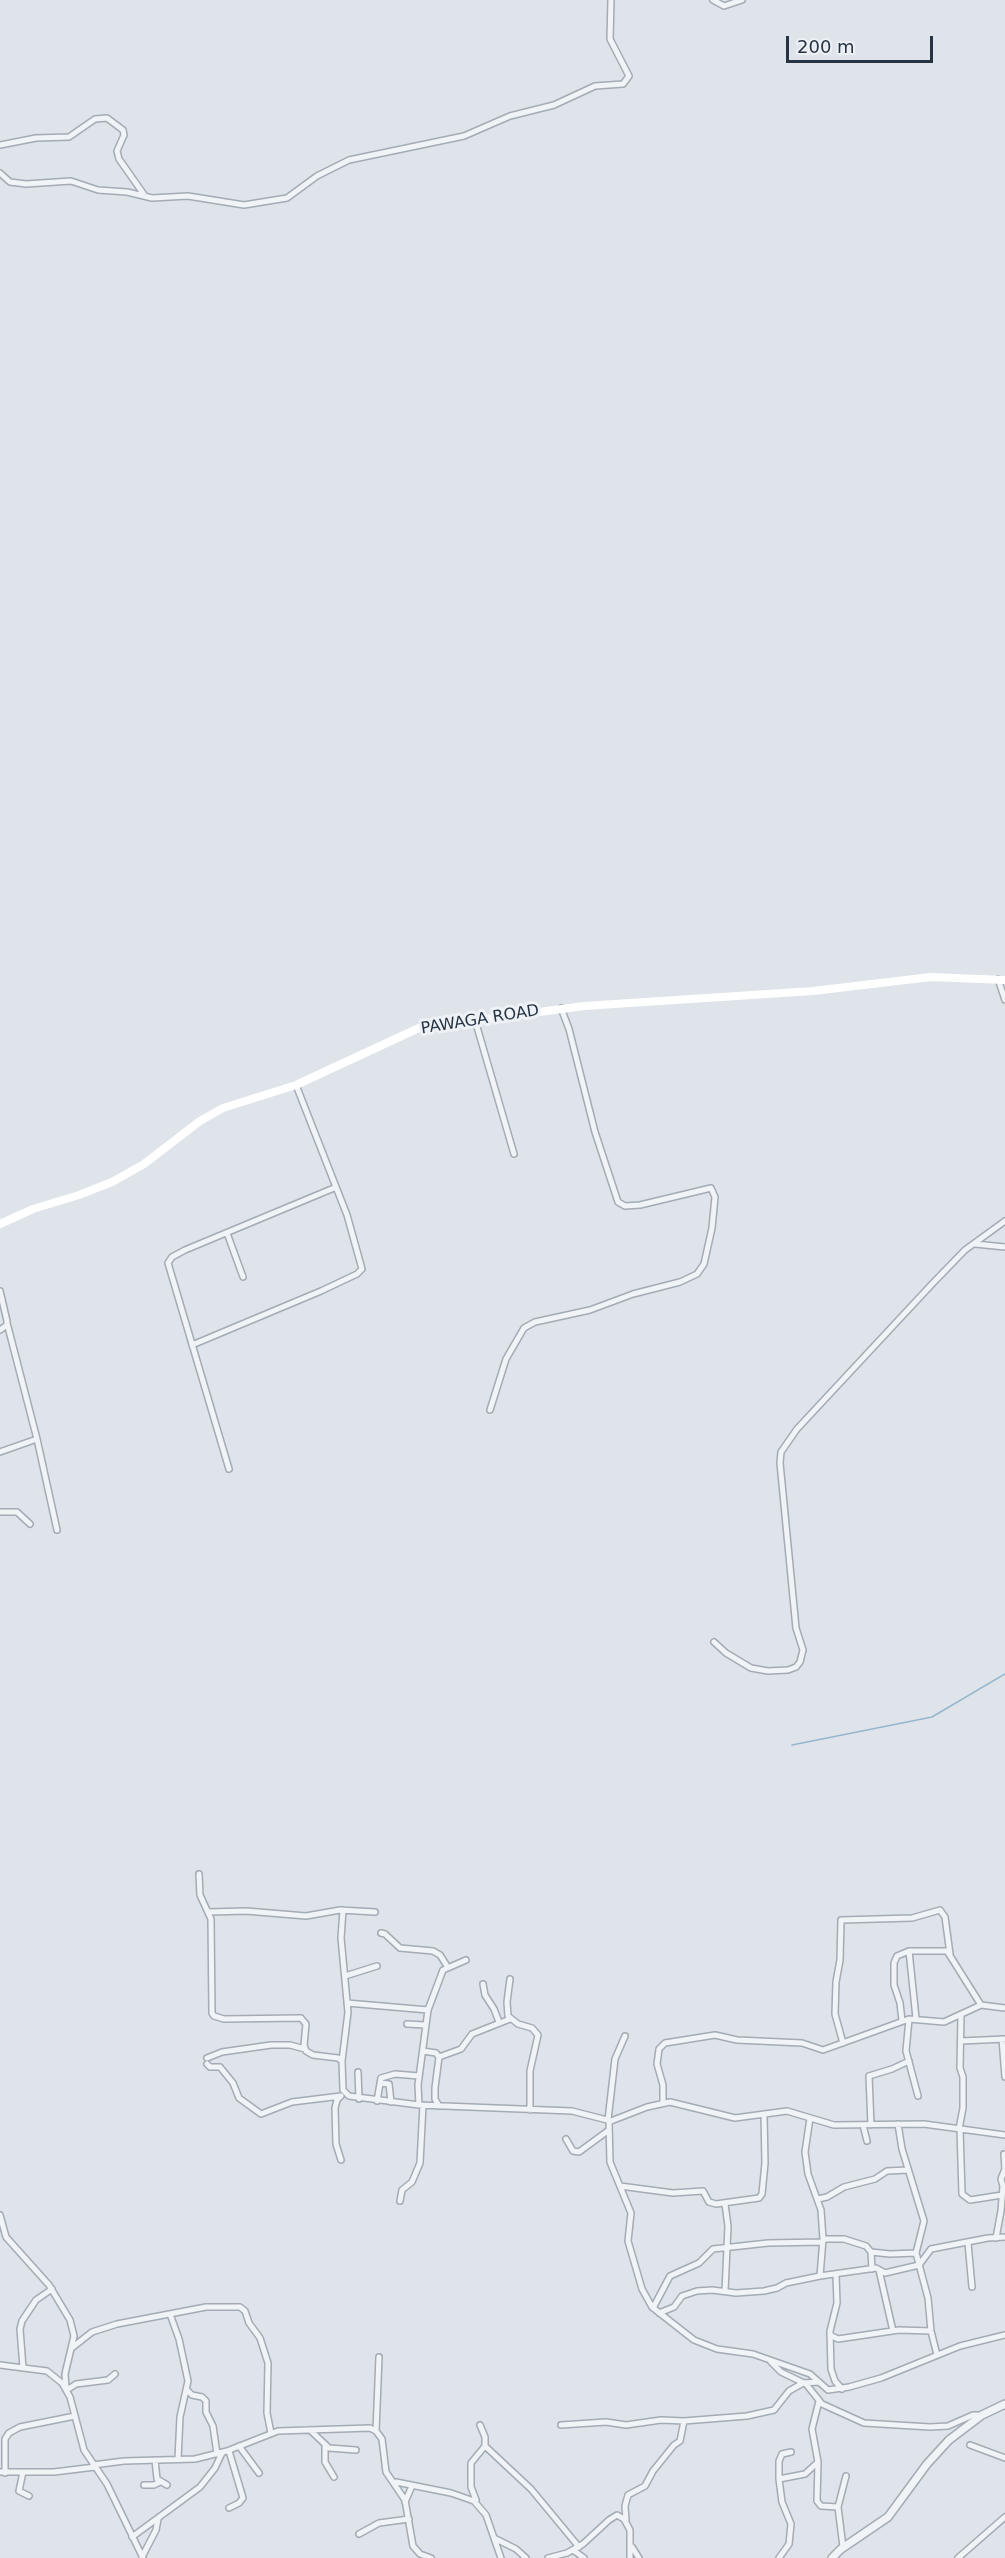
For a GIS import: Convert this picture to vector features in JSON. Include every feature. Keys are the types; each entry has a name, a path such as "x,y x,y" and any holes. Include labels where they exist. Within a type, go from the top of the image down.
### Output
{"main road":[{"name":"PAWAGA ROAD","path":"0,1224 33,1209 96,1190 152,1158 200,1120 223,1108 296,1085 408,1032 561,1008 813,991 931,977 1002,979"}],"street":[{"path":"0,173 10,182 26,184 71,181 98,190 145,196 196,197 207,201 244,205 288,198 318,176 349,160 464,136 478,132 510,116 554,105 591,88 623,84 629,76 610,39 611,0"},
{"path":"713,0 724,6 742,0"},
{"path":"0,145 36,138 69,138 95,119 106,117 123,130 124,135 117,151 119,159 145,196"},
{"path":"1002,979 1005,1000"},
{"path":"490,1410 502,1367 524,1328 536,1322 590,1310 690,1277 704,1264 712,1228 715,1197 711,1188 640,1205 625,1206 618,1202 595,1132 570,1031 561,1008"},
{"path":"475,1020 514,1154"},
{"path":"192,1345 321,1291 360,1272 362,1263 343,1206 334,1188 296,1085"},
{"path":"229,1469 168,1263 172,1257 185,1250 334,1188"},
{"path":"714,1642 736,1660 757,1670 788,1670 796,1667 800,1662 803,1650 796,1628 780,1463 781,1452 796,1429 916,1301 973,1244 1005,1221"},
{"path":"227,1233 243,1277"},
{"path":"973,1244 991,1244 1005,1248"},
{"path":"0,1291 57,1530"},
{"path":"0,1330 7,1323"},
{"path":"0,1452 37,1439"},
{"path":"0,1512 17,1512 30,1524"},
{"path":"200,1874 200,1895 211,1919 210,2006 214,2016 224,2019 257,2021 302,2018 306,2024 305,2049"},
{"path":"208,1912 246,1911 306,1916 343,1910 375,1912"},
{"path":"340,2160 336,2147 335,2128 336,2103 343,2095 342,2061 347,2025 341,1938 343,1910"},
{"path":"843,2043 835,2014 841,1920 912,1918 940,1911 945,1917 950,1954 981,2005"},
{"path":"381,1933 387,1935 394,1945 400,1948 433,1951 440,1955 447,1966"},
{"path":"902,2021 900,2003 894,1986 894,1963 897,1956 909,1951 942,1950 950,1954"},
{"path":"909,1951 913,2019 906,2046 918,2096"},
{"path":"400,2201 402,2190 412,2182 420,2163 421,2105 417,2093 428,2010 443,1970 447,1966 466,1960"},
{"path":"345,1976 377,1966"},
{"path":"510,1979 507,2002 510,2019"},
{"path":"483,1984 485,1995 499,2022"},
{"path":"347,2003 428,2010"},
{"path":"663,2103 663,2085 657,2064 659,2049 665,2043 715,2036 738,2040 802,2043 823,2050 902,2021 913,2019 944,2022 981,2005 1005,2008"},
{"path":"961,2015 962,2194 970,2200 1002,2195"},
{"path":"439,2057 461,2049 472,2034 499,2022 510,2019 532,2028 538,2035 530,2071 530,2110"},
{"path":"407,2024 425,2025"},
{"path":"625,2036 615,2059 609,2120 611,2166 631,2213 628,2241 643,2291 653,2308 659,2313 696,2341 717,2349 753,2354 810,2374 826,2390 842,2389 901,2371 966,2344 1005,2335"},
{"path":"961,2041 1003,2039 1005,2078"},
{"path":"342,2061 338,2058 313,2055 305,2049 290,2045 271,2045 222,2052 207,2061 210,2067 220,2067 242,2101 261,2114 292,2102 343,2095 360,2099 421,2105 572,2111 609,2120 620,2119 646,2107 663,2103 679,2103 735,2118 787,2111 834,2125 924,2124 1005,2135"},
{"path":"423,2051 436,2053 439,2057"},
{"path":"439,2057 435,2088 435,2099 439,2106"},
{"path":"871,2125 868,2076 909,2061"},
{"path":"358,2072 360,2099"},
{"path":"377,2101 381,2078 390,2074 419,2076"},
{"path":"380,2083 389,2084 391,2102"},
{"path":"620,2186 673,2193 703,2191 709,2202 725,2204 761,2197 765,2163 764,2114"},
{"path":"810,2118 805,2152 808,2174 818,2199 823,2240 820,2276"},
{"path":"898,2124 908,2170 924,2221 916,2253 928,2298 931,2331 937,2355"},
{"path":"862,2125 867,2141"},
{"path":"566,2139 573,2151 579,2152 609,2130"},
{"path":"996,2238 1002,2195 1001,2179 1005,2169 1004,2154"},
{"path":"818,2199 844,2187 874,2179 887,2171 908,2170"},
{"path":"725,2204 728,2247 725,2291"},
{"path":"0,2215 6,2237"},
{"path":"0,2230 52,2289 70,2320 74,2331 73,2347 65,2374 66,2390 84,2450 107,2484 142,2558"},
{"path":"659,2313 671,2309 680,2297 696,2291 764,2291 786,2283 807,2281 820,2276 875,2269 885,2273 919,2265 931,2249 1005,2237"},
{"path":"653,2308 671,2274 699,2262 713,2249 844,2239 866,2246 871,2252 893,2331"},
{"path":"968,2243 972,2287"},
{"path":"871,2252 916,2253"},
{"path":"836,2275 837,2303 831,2335 831,2371 842,2389"},
{"path":"23,2368 20,2329 22,2321 36,2300 52,2289"},
{"path":"73,2347 92,2332 105,2327 206,2307 243,2308 260,2338 268,2362 267,2406 272,2433"},
{"path":"170,2314 187,2371 187,2390 180,2417 178,2458"},
{"path":"831,2335 838,2339 893,2331 931,2331"},
{"path":"376,2431 380,2357"},
{"path":"770,2361 781,2372 803,2383 819,2401 855,2420 876,2426 948,2426 973,2415 982,2415"},
{"path":"0,2365 51,2372 66,2390"},
{"path":"66,2390 75,2384 108,2380 115,2374"},
{"path":"561,2426 606,2422 622,2425 661,2420 684,2421 739,2417 774,2410 789,2391 803,2383 819,2382"},
{"path":"187,2390 192,2395 202,2397 206,2401 206,2412 243,2498 229,2508"},
{"path":"819,2401 812,2429 818,2462 818,2504 838,2507"},
{"path":"832,2558 843,2547 888,2517 940,2448 982,2415 1005,2404"},
{"path":"75,2416 20,2427 9,2433 5,2439 2,2473 178,2458 195,2459 223,2453 278,2431 370,2428 376,2431 382,2439 386,2472 405,2502 413,2546 420,2554 431,2558"},
{"path":"626,2523 625,2506 628,2495 645,2486 652,2471 680,2441 684,2421"},
{"path":"480,2426 485,2437 485,2446 471,2463 471,2487 478,2504 486,2515 501,2558"},
{"path":"310,2430 325,2446 337,2450 356,2450"},
{"path":"970,2445 1005,2458"},
{"path":"239,2446 259,2473"},
{"path":"325,2446 325,2460 334,2477"},
{"path":"485,2446 531,2489 579,2547"},
{"path":"779,2558 789,2544 791,2524 782,2502 778,2479 780,2458 785,2452 791,2452"},
{"path":"132,2537 200,2487 223,2453"},
{"path":"154,2460 155,2474 167,2485"},
{"path":"778,2479 805,2474 818,2462"},
{"path":"23,2472 19,2491 29,2496"},
{"path":"843,2547 838,2507 846,2476"},
{"path":"144,2485 154,2485 160,2481"},
{"path":"392,2481 461,2495 478,2504"},
{"path":"405,2502 412,2486"},
{"path":"548,2558 579,2547 612,2517 619,2516 630,2530 630,2558"},
{"path":"958,2558 1005,2517"},
{"path":"142,2558 156,2530 158,2519"},
{"path":"359,2534 379,2523 409,2519"},
{"path":"494,2538 516,2549 526,2558"},
{"path":"631,2545 639,2558"},
{"path":"573,2550 584,2558"}],"waterway":[{"path":"792,1745 932,1717 1005,1674"}]}
